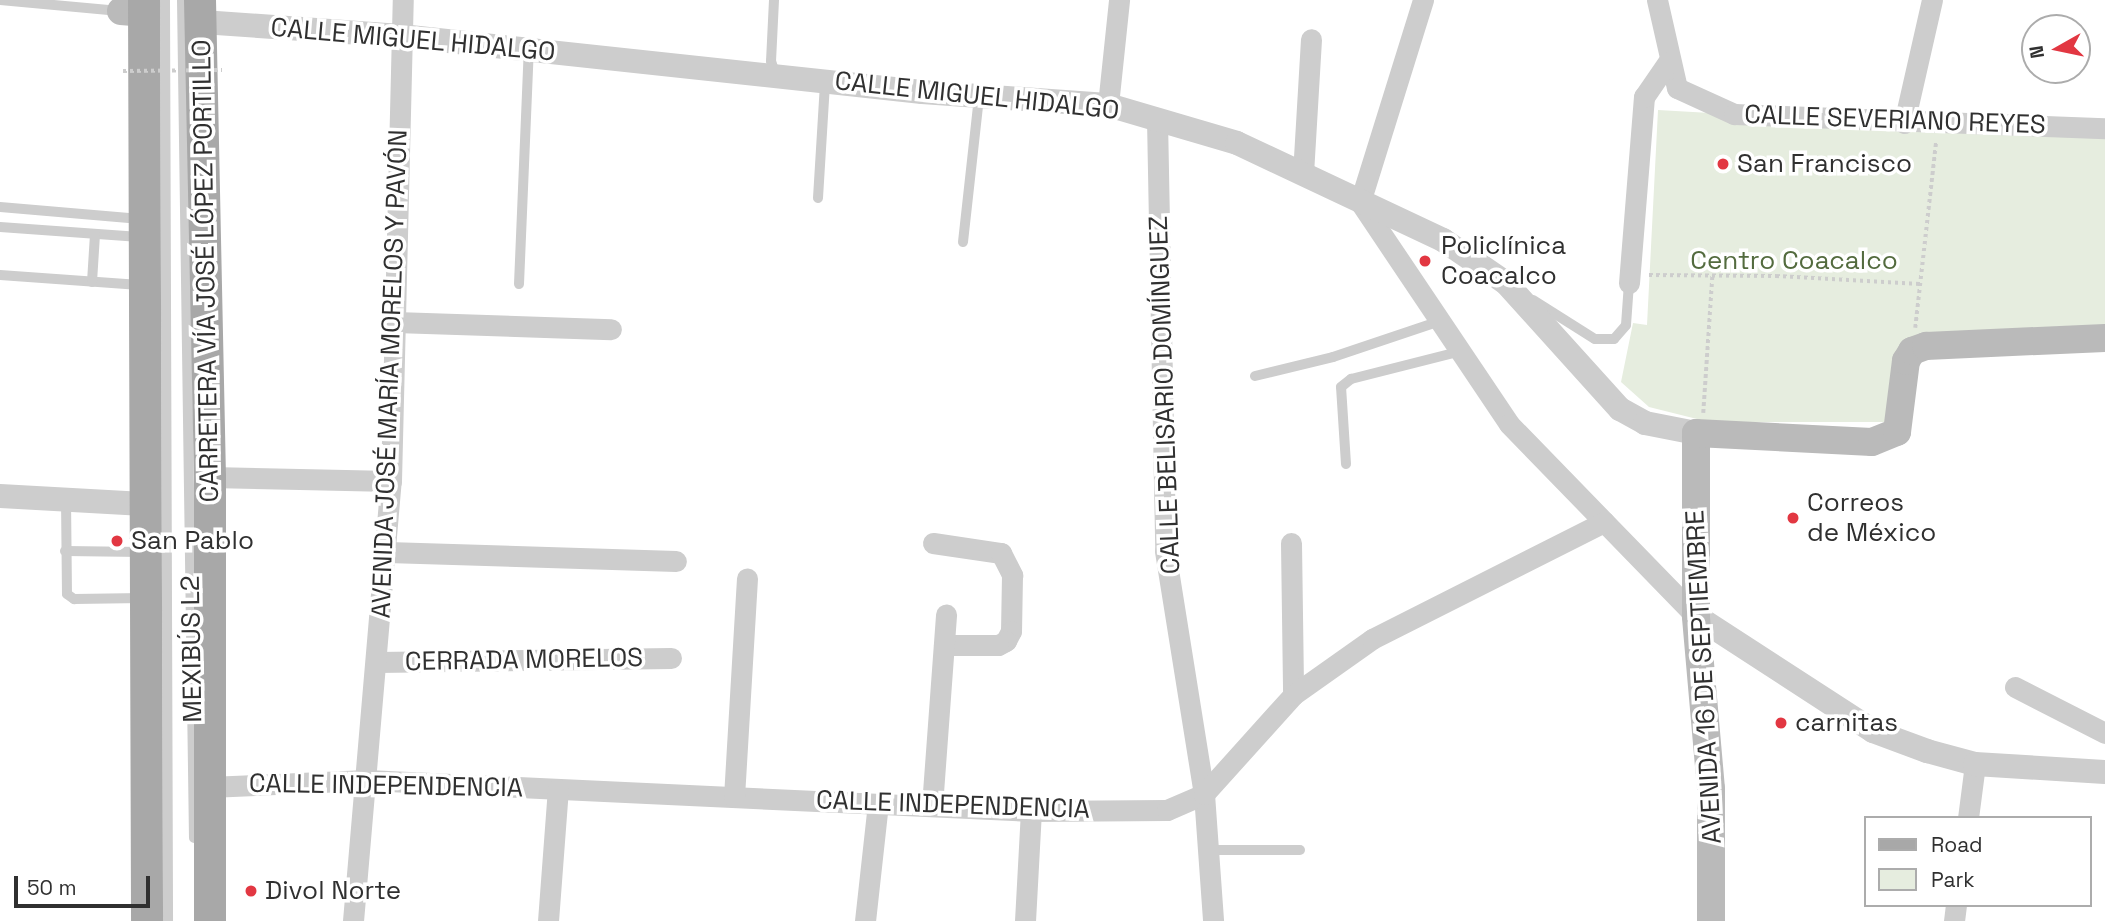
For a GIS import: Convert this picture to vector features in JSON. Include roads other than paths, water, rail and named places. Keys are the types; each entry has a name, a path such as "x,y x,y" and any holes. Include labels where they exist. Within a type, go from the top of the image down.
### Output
{"main road":[{"path":"143,5 147,921"},
{"name":"CARRETERA VÍA JOSÉ LÓPEZ PORTILLO","path":"197,6 210,477 210,921"},
{"path":"1699,433 1872,442 1897,432 1906,362 1912,351 1926,346 2105,338"},
{"name":"AVENIDA 16 DE SEPTIEMBRE","path":"1699,433 1696,616 1711,789 1710,921"}],"street":[{"path":"401,36 403,0"},
{"path":"1108,105 1119,0"},
{"path":"1423,0 1360,202 1458,352 1509,424 1696,616 1872,731 1975,764 2105,772"},
{"name":"CALLE SEVERIANO REYES","path":"1657,0 1668,62 1676,88 1734,114 1904,123 2105,128"},
{"path":"1904,123 1932,0"},
{"name":"CALLE MIGUEL HIDALGO","path":"197,6 401,36 529,50 979,96 1108,105 1237,143 1443,240 1507,284 1620,409 1645,423 1699,433"},
{"name":"AVENIDA JOSÉ MARÍA MORELOS Y PAVÓN","path":"353,921 387,552 391,481 401,36"},
{"path":"1303,174 1311,39"},
{"path":"1629,278 1644,97 1668,62"},
{"name":"CALLE BELISARIO DOMÍNGUEZ","path":"1157,119 1166,551 1204,794 1213,921"},
{"path":"395,322 611,329"},
{"path":"210,477 391,481"},
{"path":"0,496 144,504"},
{"name":"CALLE INDEPENDENCIA","path":"209,786 367,780 1031,811 1167,810 1204,794 1293,695 1371,639 1604,522"},
{"path":"933,543 1001,553 1012,575 1011,631 1006,641 944,645"},
{"path":"1291,543 1293,695"},
{"path":"387,552 676,561"},
{"path":"734,797 747,578"},
{"path":"932,806 946,615"},
{"name":"CERRADA MORELOS","path":"377,662 671,658"},
{"path":"2015,687 2105,733"},
{"path":"1968,816 1975,764"},
{"path":"548,921 558,789"},
{"path":"866,921 878,804"},
{"path":"1025,921 1031,811"}],"lane":[{"path":"0,0 143,5"},
{"path":"774,0 771,61 776,76"},
{"name":"MEXIBÚS L2","path":"143,5 168,921"},
{"name":"MEXIBÚS L2","path":"195,852 197,6"},
{"path":"519,284 529,50"},
{"path":"818,198 825,81"},
{"path":"963,242 979,96"},
{"path":"0,207 143,228"},
{"path":"0,227 95,234 143,228"},
{"path":"92,282 95,234"},
{"path":"0,275 145,285"},
{"path":"1507,284 1602,340 1614,339 1626,326 1629,278"},
{"path":"1255,376 1333,357 1440,321"},
{"path":"1346,464 1342,387 1351,379 1458,352"},
{"path":"66,499 64,585 75,599 145,598"},
{"path":"65,551 146,552"},
{"path":"1208,850 1300,850"}],"place":[{"name":"San Francisco","path":"1723,164"},
{"name":"Policlínica Coacalco","path":"1425,261"},
{"name":"Correos de México","path":"1793,518"},
{"name":"San Pablo","path":"117,541"},
{"name":"carnitas","path":"1781,723"},
{"name":"Divol Norte","path":"251,891"}],"park label":[{"name":"Centro Coacalco","path":"1794,261"}]}
